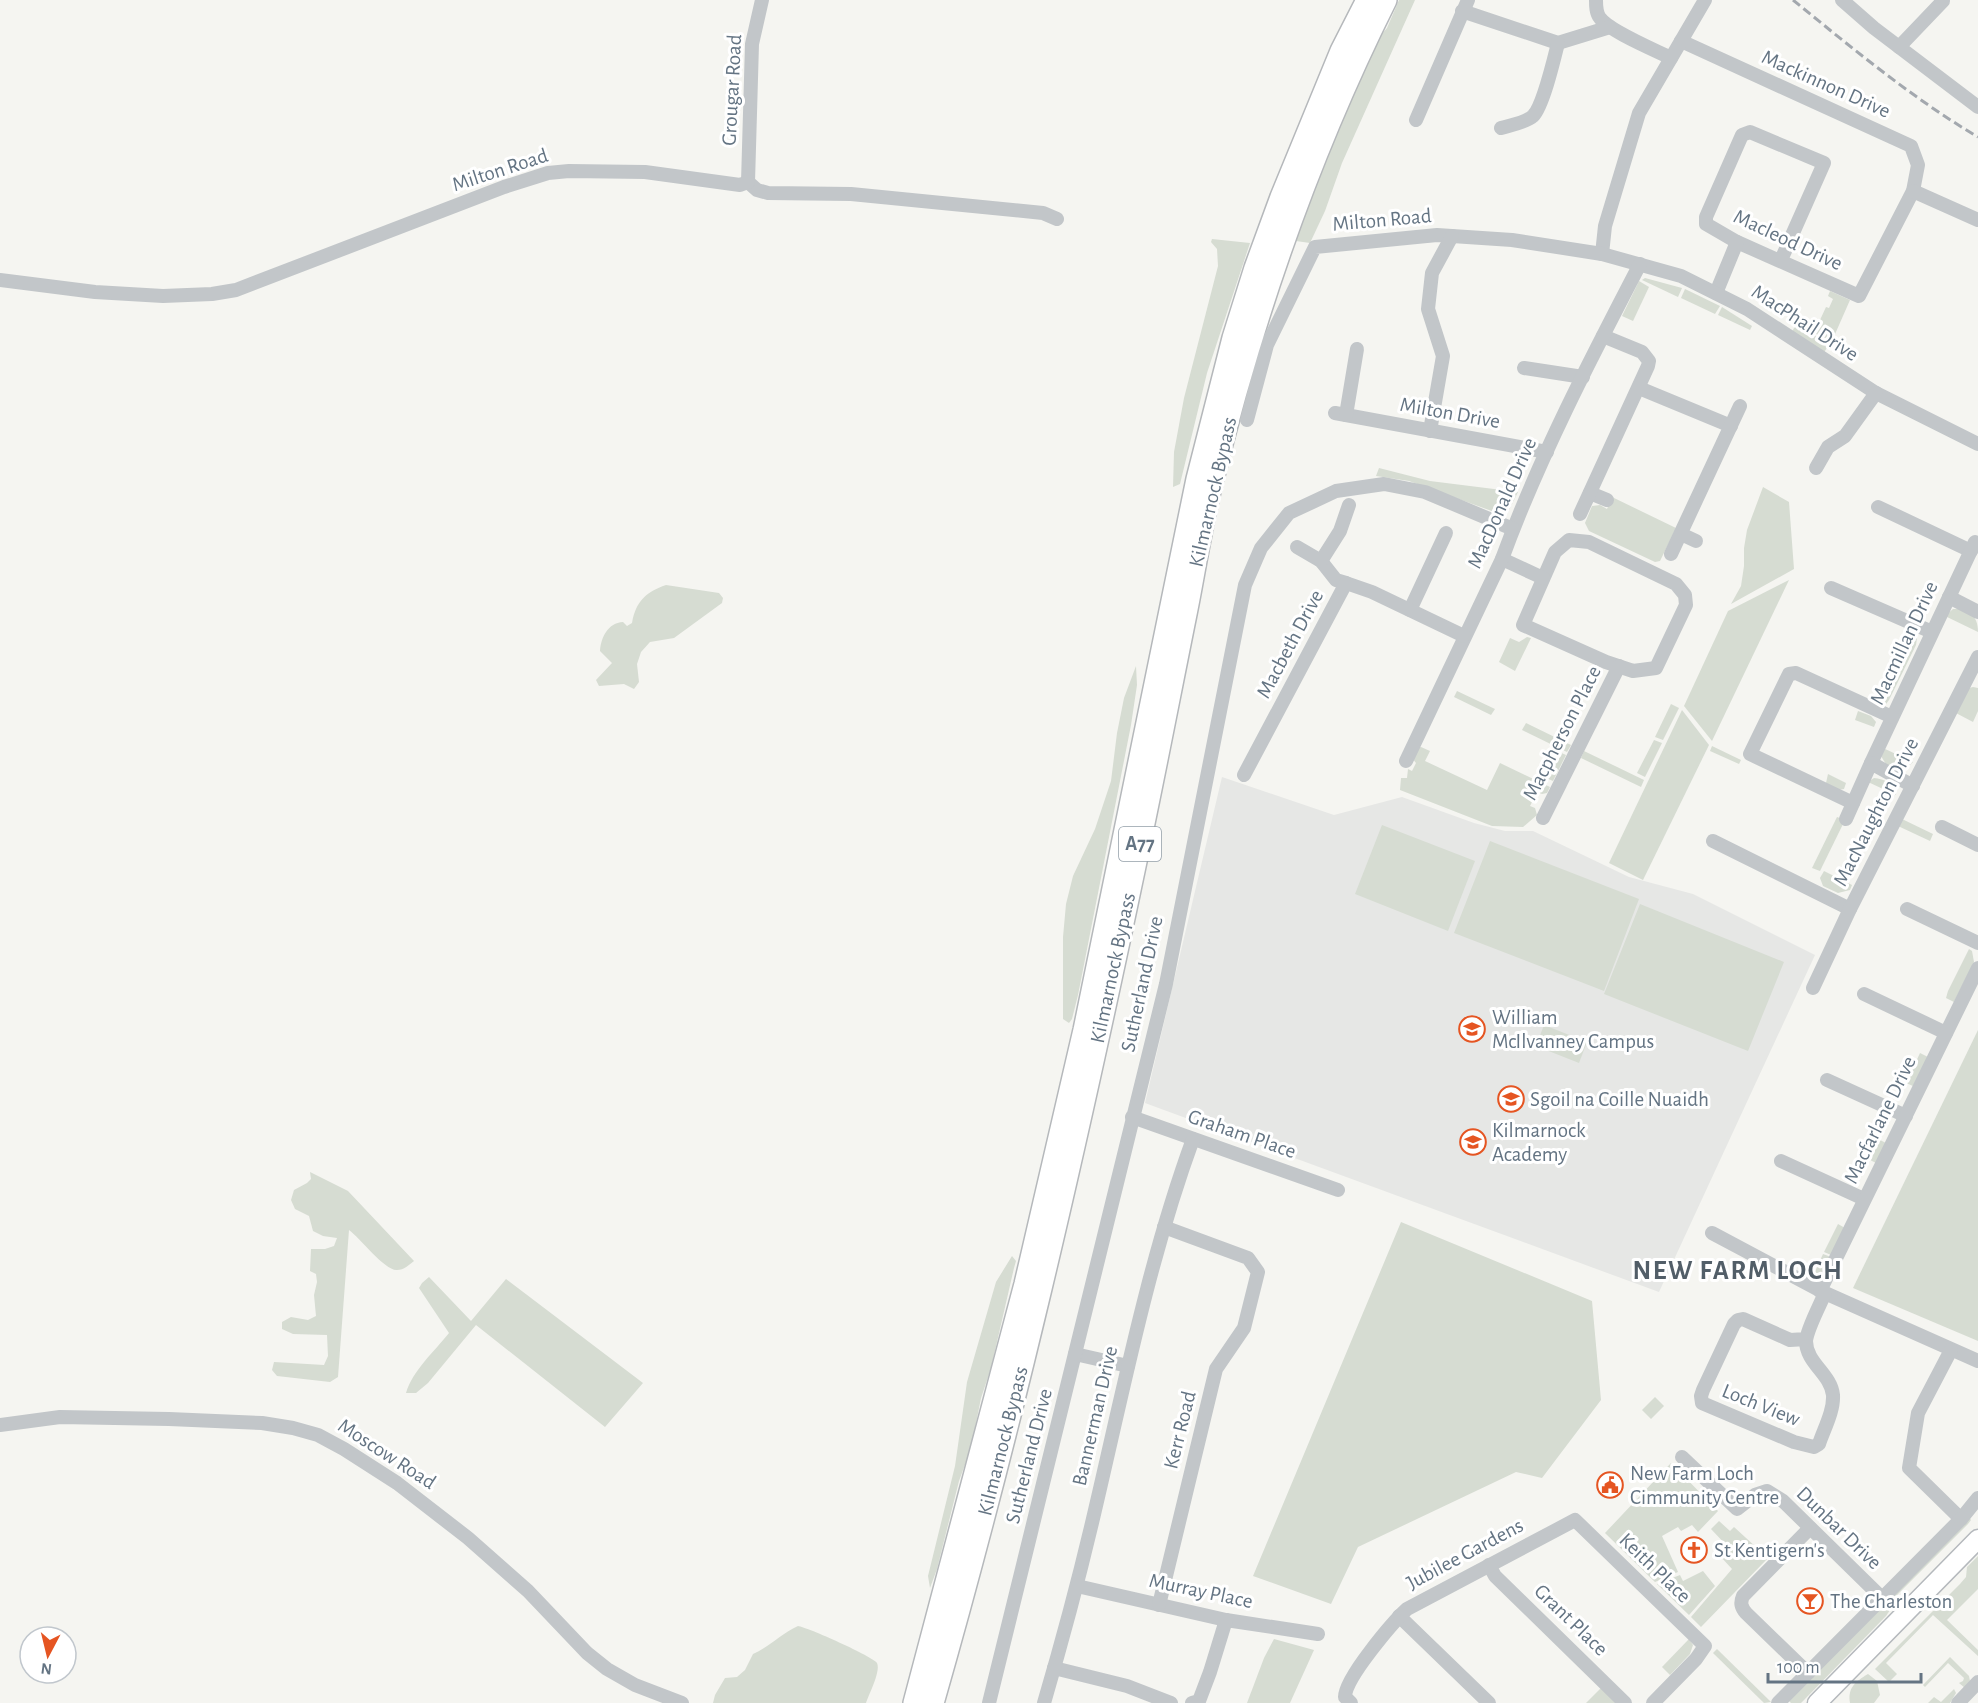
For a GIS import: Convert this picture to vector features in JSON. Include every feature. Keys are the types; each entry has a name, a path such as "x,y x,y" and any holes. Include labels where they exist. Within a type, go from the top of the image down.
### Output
{"highway":[{"name":"Kilmarnock Bypass","path":"914,1703 1028,1272 1084,1030 1197,479 1233,338 1281,197 1341,51 1366,0"},
{"name":"Kilmarnock Bypass","path":"933,1703 967,1587 1042,1289 1102,1024 1154,777 1211,486 1251,341 1279,253 1357,59 1386,0"}],"main road":[{"path":"1827,1700 1978,1539"}],"street":[{"name":"Grougar Road","path":"748,182 752,44 762,0"},
{"path":"1596,0 1600,19 1610,27 1671,58"},
{"path":"1602,254 1610,209 1640,113 1705,0"},
{"path":"1842,0 1874,28 1978,107"},
{"path":"1899,47 1943,1"},
{"path":"1416,120 1465,5 1558,43 1610,27"},
{"name":"Mackinnon Drive","path":"1681,41 1911,146 1918,165 1913,191 1859,296"},
{"path":"1501,128 1518,124 1532,117 1539,106 1558,43"},
{"name":"Macleod Drive","path":"1781,260 1824,164 1750,132 1742,135 1706,217 1706,224 1737,242 1859,296"},
{"name":"Milton Road","path":"0,280 125,294 212,294 236,290 504,187 548,173 569,171 627,171 740,185 748,182 756,190 768,193 862,195 1043,213 1057,219"},
{"path":"1913,191 1978,220"},
{"name":"Milton Road","path":"1247,420 1267,345 1316,247 1437,235 1512,240 1602,254"},
{"path":"1430,431 1443,356 1428,309 1432,273 1452,236"},
{"path":"1716,292 1737,242"},
{"name":"MacPhail Drive","path":"1602,254 1681,276 1716,292 1747,309 1876,393 1978,444"},
{"name":"MacDonald Drive","path":"1406,761 1502,559 1547,452 1640,264"},
{"path":"1580,514 1648,366 1646,356 1603,336"},
{"name":"Milton Drive","path":"1357,349 1341,414 1547,452"},
{"path":"1524,368 1583,377"},
{"path":"1639,388 1731,426"},
{"path":"1816,468 1828,447 1845,436 1876,393"},
{"path":"1671,554 1740,406"},
{"name":"Sutherland Drive","path":"991,1703 1166,984 1245,585 1261,548 1289,513 1336,491 1384,484 1425,492 1513,529"},
{"path":"1590,493 1607,500"},
{"path":"1321,561 1340,531 1349,505"},
{"name":"Macmillan Drive","path":"1846,819 1973,547 1878,507"},
{"path":"1410,610 1446,532"},
{"path":"1681,534 1696,541"},
{"path":"1569,540 1589,542 1676,584 1685,595 1686,605 1656,668 1633,670 1606,662 1523,625 1543,578 1555,552 1569,540"},
{"path":"1297,548 1321,561 1336,580 1346,583"},
{"path":"1502,559 1543,578"},
{"name":"Macbeth Drive","path":"1244,775 1346,583 1372,592 1464,636"},
{"path":"1831,588 1932,632"},
{"path":"1949,597 1978,612"},
{"name":"MacNaughton Drive","path":"1813,988 1850,909 1913,786 1974,676 1978,657"},
{"name":"Macpherson Place","path":"1543,818 1619,666"},
{"path":"1853,803 1750,754 1789,674 1796,673 1892,717"},
{"path":"1871,763 1913,786"},
{"path":"1942,827 1978,845"},
{"path":"1713,842 1850,909"},
{"path":"1907,909 1978,943"},
{"name":"Macfarlane Drive","path":"1822,1292 1864,1199 1978,968"},
{"path":"1864,994 1946,1033"},
{"path":"1827,1080 1906,1116"},
{"name":"Graham Place","path":"1132,1117 1338,1190"},
{"name":"Bannerman Drive","path":"1044,1703 1077,1586 1128,1366 1164,1227 1193,1139"},
{"path":"1782,1161 1864,1199"},
{"name":"Kerr Road","path":"1159,1605 1216,1369 1244,1328 1257,1272 1248,1258 1164,1227"},
{"path":"1712,1233 1822,1292 1978,1361"},
{"path":"1806,1339 1822,1292"},
{"name":"Loch View","path":"1743,1319 1790,1340 1806,1339 1807,1348 1815,1365 1829,1382 1833,1394 1832,1406 1819,1444 1814,1447 1794,1442 1702,1402 1703,1389 1738,1320 1743,1319"},
{"path":"1951,1350 1918,1413 1909,1468 1961,1519"},
{"path":"1075,1354 1128,1366"},
{"name":"Moscow Road","path":"0,1425 60,1417 169,1419 262,1423 318,1435 350,1452 397,1483 468,1538 520,1583 587,1653 607,1669 635,1686 682,1703"},
{"name":"Dunbar Drive","path":"1682,1457 1737,1509 1755,1495 1767,1491 1783,1501 1882,1598"},
{"path":"1778,1703 1961,1519 1978,1498"},
{"name":"Jubilee Gardens","path":"1348,1700 1349,1682 1399,1616 1418,1602 1575,1520"},
{"name":"Keith Place","path":"1575,1520 1705,1646 1696,1659 1653,1703"},
{"path":"1808,1673 1746,1613 1741,1601 1743,1596 1810,1528"},
{"name":"Grant Place","path":"1489,1565 1496,1576 1625,1703"},
{"name":"Murray Place","path":"1077,1586 1226,1620 1318,1634"},
{"path":"1399,1616 1489,1703"},
{"path":"1192,1703 1198,1701 1210,1672 1226,1620"},
{"path":"1054,1668 1127,1686 1171,1703"},
{"path":"1958,1703 1978,1682"}],"shaded area":[{"path":"1399,0 1415,0 1342,163 1325,211 1310,243 1289,240 1363,56 1387,28"},
{"path":"1212,239 1250,243 1207,373 1180,484 1173,487 1174,452 1184,398 1218,266 1217,249 1211,242"},
{"path":"1645,278 1682,288 1678,297 1642,280"},
{"path":"1639,281 1649,287 1633,321 1622,316"},
{"path":"1685,289 1720,306 1715,314 1681,298"},
{"path":"1830,291 1850,300 1832,341 1814,333 1826,307 1829,308 1833,299 1828,296"},
{"path":"1722,307 1752,326 1750,330 1718,315"},
{"path":"1795,326 1830,343 1823,354 1791,334"},
{"path":"1379,468 1430,481 1518,492 1508,512 1500,514 1409,481 1376,476"},
{"path":"1763,487 1789,502 1794,569 1731,604 1741,586 1747,530"},
{"path":"1612,497 1676,528 1660,561 1655,562 1589,531 1585,523 1592,506 1600,505 1607,509"},
{"path":"1789,580 1712,741 1684,706 1728,611"},
{"path":"666,585 719,593 723,598 722,603 674,638 650,642 641,652 637,664 639,682 634,689 624,684 599,686 596,680 612,663 600,651 606,632 618,623 623,622 627,626 632,623 636,609 643,598"},
{"path":"1953,609 1964,610 1972,614 1978,626 1978,632 1945,616"},
{"path":"1915,635 1916,645 1889,700 1886,704 1879,705"},
{"path":"1527,637 1531,638 1515,671 1499,662 1510,638 1519,642"},
{"path":"1136,666 1137,685 1131,725 1078,995 1069,1023 1063,1019 1063,937 1066,904 1073,876 1095,829 1111,781 1124,698"},
{"path":"1969,688 1978,688 1978,711 1973,722 1954,712"},
{"path":"1457,691 1495,709 1491,715 1454,697"},
{"path":"1671,704 1679,708 1663,740 1655,737"},
{"path":"1682,710 1709,745 1643,880 1609,863"},
{"path":"1858,711 1871,716 1876,722 1874,727 1855,720"},
{"path":"1526,723 1571,745 1567,752 1522,730"},
{"path":"1654,740 1662,743 1645,777 1637,773"},
{"path":"1712,746 1741,760 1739,764 1710,751"},
{"path":"1421,747 1430,751 1425,761 1487,790 1500,763 1550,787 1547,793 1537,792 1530,806 1535,808 1537,815 1523,827 1492,826 1400,790 1401,778 1407,778 1408,769 1412,771 1416,763 1411,757 1415,748"},
{"path":"1883,748 1913,762 1901,769 1887,766 1881,756"},
{"path":"1557,751 1566,755 1553,781 1544,777"},
{"path":"1584,751 1644,780 1641,787 1581,758"},
{"path":"1828,774 1846,783 1844,789 1838,790 1826,783"},
{"name":"William McIlvanney Campus","path":"1222,777 1334,815 1402,797 1474,823 1505,831 1533,831 1629,877 1693,894 1815,955 1659,1292 1145,1103"},
{"path":"1874,778 1888,782 1894,787 1896,795 1868,782"},
{"path":"1837,817 1845,820 1820,871 1812,868"},
{"path":"1902,819 1933,834 1930,841 1898,826"},
{"path":"1382,825 1475,861 1448,931 1355,894"},
{"path":"1490,841 1639,899 1604,991 1454,933"},
{"path":"1824,871 1852,885 1850,890 1838,893 1823,886 1820,878"},
{"path":"1640,904 1784,962 1748,1051 1604,994"},
{"path":"1969,949 1972,951 1974,962 1954,1002 1946,998"},
{"path":"1544,1025 1587,1042 1579,1063 1536,1046"},
{"path":"1978,1030 1978,1341 1853,1288"},
{"path":"1920,1053 1928,1057 1913,1086 1906,1083"},
{"path":"1878,1139 1886,1143 1876,1163 1868,1159"},
{"path":"310,1172 348,1191 414,1261 402,1269 392,1269 379,1260 349,1230 338,1377 330,1382 277,1376 272,1370 274,1362 324,1365 328,1356 327,1335 293,1334 282,1329 282,1322 291,1317 308,1320 316,1316 314,1295 317,1282 316,1274 310,1271 311,1249 325,1249 334,1246 337,1238 323,1236 313,1231 309,1216 295,1209 291,1200 294,1190 311,1179"},
{"path":"1401,1222 1592,1301 1601,1400 1542,1478 1516,1472 1358,1547 1331,1604 1253,1576"},
{"path":"1838,1224 1845,1228 1831,1255 1824,1252"},
{"path":"1823,1254 1831,1257 1822,1275 1819,1276 1814,1274"},
{"path":"1012,1256 1016,1261 991,1368 981,1398 971,1448 959,1481 930,1588 928,1576 955,1466 967,1382 996,1282"},
{"path":"429,1277 471,1321 506,1279 643,1383 605,1427 476,1325 428,1383 416,1393 406,1393 419,1369 449,1333 419,1288"},
{"path":"1655,1397 1664,1406 1651,1419 1642,1410"},
{"path":"1671,1463 1718,1511 1698,1532 1692,1525 1681,1531 1678,1527 1662,1536 1678,1572 1655,1582 1605,1533"},
{"path":"1967,1515 1971,1520 1968,1524 1891,1601 1888,1597"},
{"path":"1719,1521 1730,1531 1734,1527 1768,1558 1701,1627 1691,1617 1732,1569 1721,1557 1729,1548 1711,1529"},
{"path":"1978,1556 1978,1589 1947,1620 1978,1650 1978,1656 1933,1615 1886,1663 1897,1674 1889,1682 1875,1669 1960,1584 1966,1577 1967,1567"},
{"path":"1703,1571 1715,1586 1689,1615 1657,1584 1680,1575 1683,1581"},
{"path":"1885,1600 1890,1605 1886,1616 1801,1703 1791,1703 1788,1700"},
{"path":"798,1626 840,1643 877,1663 876,1677 866,1703 713,1703 725,1678 737,1677 745,1670 753,1654"},
{"path":"1274,1639 1314,1650 1290,1703 1247,1703 1264,1658"},
{"path":"1689,1639 1693,1645 1690,1654 1670,1675 1662,1667"},
{"path":"1717,1649 1771,1702 1764,1703 1713,1653"},
{"path":"1950,1657 1969,1676 1970,1681 1965,1688 1959,1683 1964,1678 1948,1663 1925,1687 1923,1685"},
{"path":"1868,1674 1877,1681 1880,1695 1874,1703 1850,1703 1849,1698 1853,1685"},
{"path":"1602,1687 1618,1703 1586,1703"},
{"path":"1954,1689 1956,1693 1950,1703 1928,1703 1934,1697 1941,1702"}],"railway":[{"path":"1793,0 1906,89 1978,137"}],"place":[{"name":"William McIlvanney Campus","path":"1472,1029"},
{"name":"Sgoil na Coille Nuaidh","path":"1511,1099"},
{"name":"Kilmarnock Academy","path":"1473,1142"},
{"name":"New Farm Loch Cimmunity Centre","path":"1610,1485"},
{"name":"St Kentigern's","path":"1694,1550"},
{"name":"The Charleston","path":"1810,1601"}],"district":[{"name":"NEW FARM LOCH","path":"1738,1270"}]}
